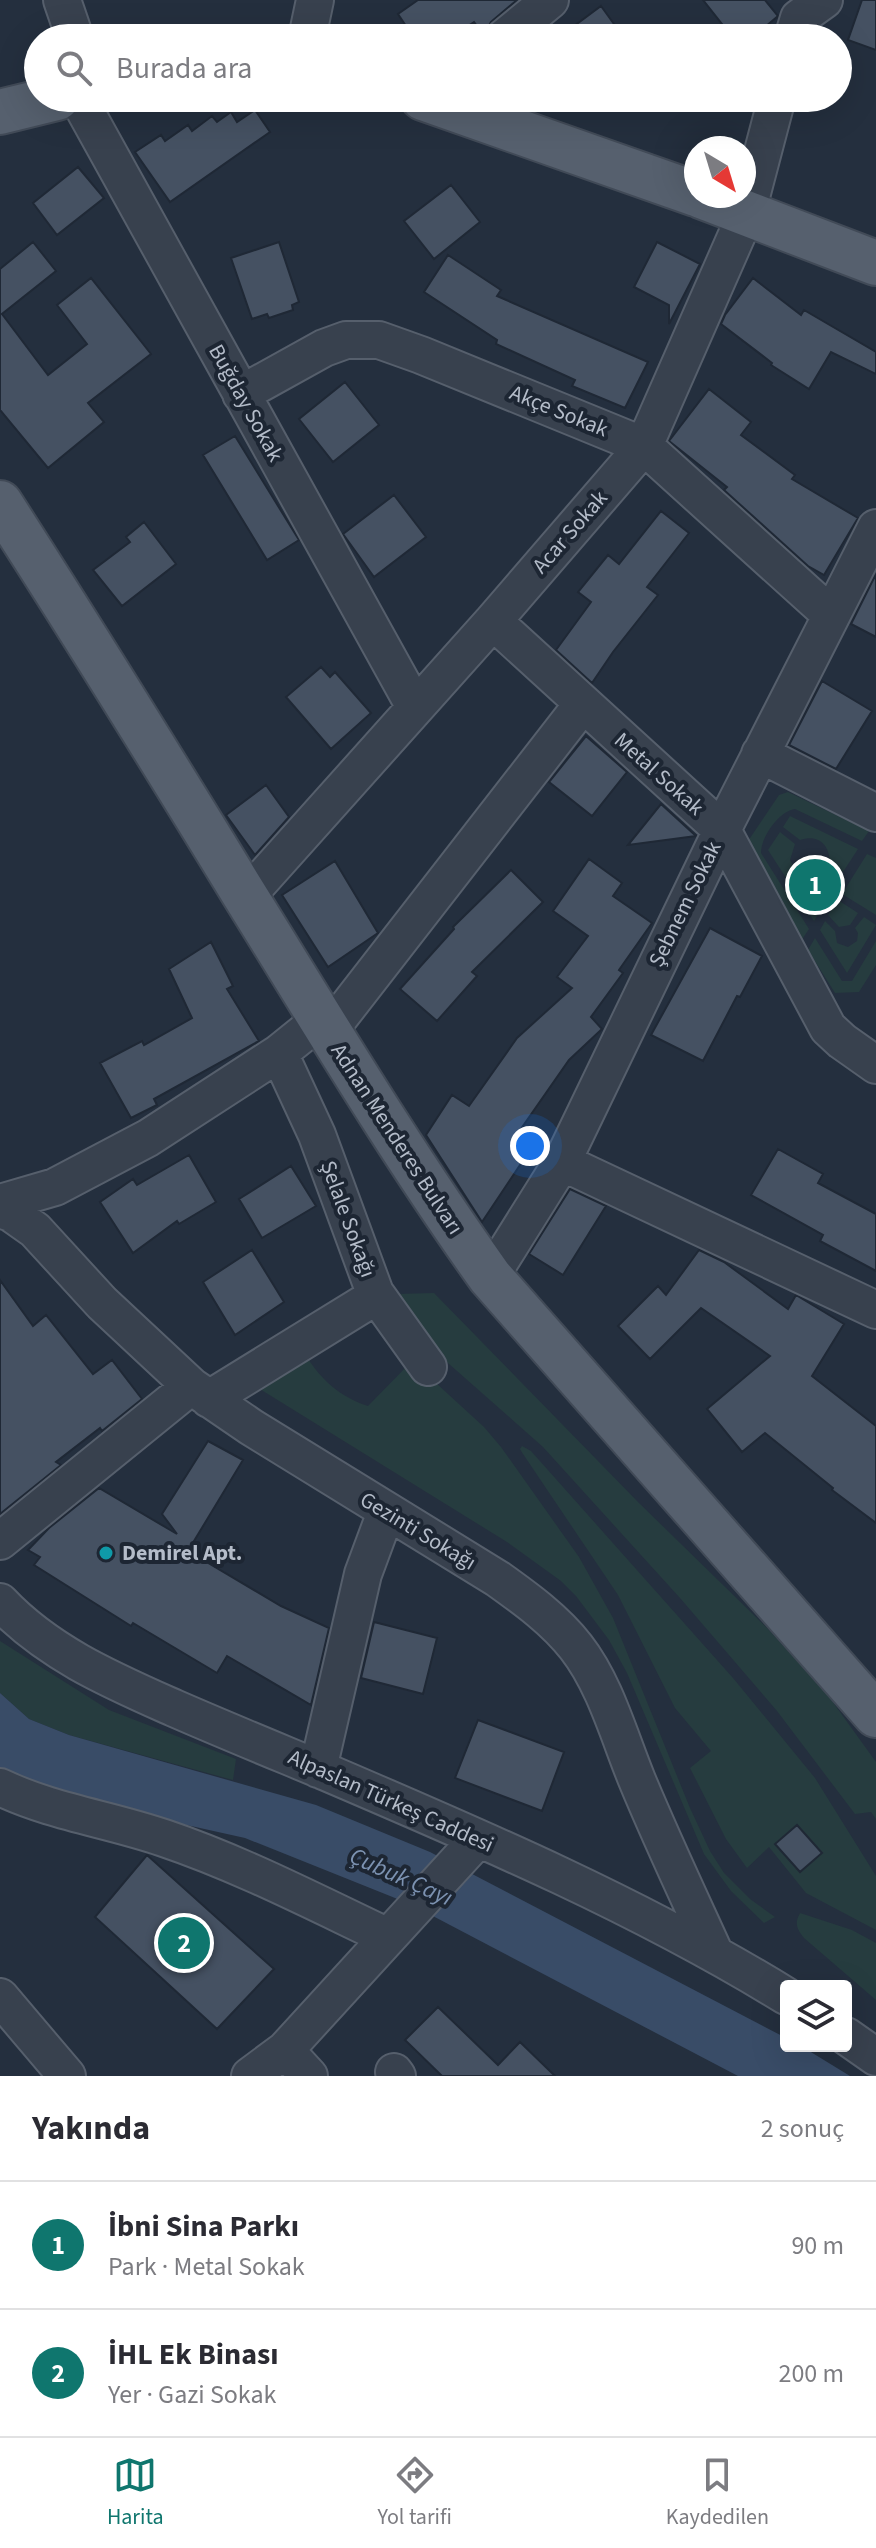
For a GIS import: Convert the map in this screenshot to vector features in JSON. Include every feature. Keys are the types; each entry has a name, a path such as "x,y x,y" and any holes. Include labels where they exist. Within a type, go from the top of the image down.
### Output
{"main road":[{"path":"0,112 24,106"},
{"path":"466,112 684,190"},
{"path":"736,208 876,263"},
{"name":"Adnan Menderes Bulvarı","path":"0,503 324,1026 448,1219 490,1277 876,1715"}],"street":[{"path":"62,0 70,24"},
{"path":"310,24 315,0"},
{"path":"521,24 550,0"},
{"name":"Buğday Sokak","path":"86,112 415,707"},
{"name":"Acar Sokak","path":"246,897 493,621 644,446 747,212 773,112"},
{"name":"Akçe Sokak","path":"241,394 324,348 346,340 379,340 644,446 831,615"},
{"name":"Şebnem Sokak","path":"490,1277 562,1162 760,754 831,615 872,548"},
{"name":"Metal Sokak","path":"493,621 722,830 828,1028 876,1065"},
{"path":"0,1203 55,1187 103,1164 324,1026 582,705"},
{"path":"760,754 876,813"},
{"name":"Şelale Sokağı","path":"0,1541 200,1393 368,1301 375,1293 317,1135 279,1053"},
{"path":"562,1162 876,1310"},
{"name":"Gezinti Sokağı","path":"0,1209 35,1230 102,1303 200,1393 519,1594 560,1629 594,1677 644,1798 714,1952"},
{"path":"375,1293 428,1367"},
{"path":"318,1769 363,1574 386,1512"},
{"name":"Alpaslan Türkeş Caddesi","path":"0,1602 57,1651 126,1687 318,1769 467,1850 613,1901 714,1952 780,1992"},
{"path":"0,1787 29,1801 163,1837 244,1869 388,1937"},
{"path":"250,2076 285,2050 467,1850"},
{"path":"0,1997 67,2076"},
{"path":"852,2040 876,2057"},
{"path":"285,2050 309,2076"}],"green space":[{"path":"788,792 869,831 862,841 795,809 783,814 768,833 761,853 809,929 801,941 748,841 779,795"},
{"path":"790,816 858,849 843,872 830,862 821,842 812,838 800,840 783,827"},
{"path":"780,832 795,844 790,860 798,874 812,878 826,869 839,879 814,921 768,850"},
{"path":"867,854 876,858 876,915 842,894"},
{"path":"838,900 858,913 850,925 839,927 828,915"},
{"path":"864,917 876,925 847,973 820,930 825,921 835,931 837,943 848,947 857,941 855,928"},
{"path":"815,938 842,981 852,981 876,941 876,965 859,992 835,993 808,950"},
{"path":"434,1293 638,1502 767,1628 827,1694 876,1762 876,1819 871,1812 855,1814 777,1711 680,1598 543,1447 440,1356 396,1294"},
{"path":"305,1354 332,1386 348,1398 368,1406 412,1361 484,1427 501,1447 579,1557 613,1618 710,1851 724,1873 750,1899 775,1917 764,1923 731,1891 704,1854 627,1673 609,1640 576,1596 561,1581 507,1542 255,1386"},
{"path":"522,1446 531,1451 733,1678 815,1778 876,1876 876,1930 806,1893 769,1847 747,1868 726,1839 690,1768 711,1751 675,1708 618,1595 523,1454"},
{"path":"0,1641 109,1710 236,1759 233,1780 69,1735 29,1719 0,1693"},
{"path":"800,1913 852,1930 876,1943 876,2000 804,1938 797,1926"}],"water":[{"name":"Çubuk Çayı","path":"0,1693 29,1719 69,1735 316,1805 430,1852 780,2035 780,2052 811,2052 850,2076 738,2076 410,1904 245,1838 119,1810 36,1786 0,1768"}],"building":[{"path":"418,0 517,0 490,24 405,24 398,14"},
{"path":"703,0 765,0 778,16 769,24 722,24"},
{"path":"862,0 876,0 876,50 852,41 852,29"},
{"path":"601,6 614,24 577,24"},
{"path":"231,112 237,122 256,112 270,132 170,202 135,152 161,135 165,141 188,125 192,131 212,116 217,122"},
{"path":"78,167 104,198 57,235 33,203"},
{"path":"451,185 480,222 434,259 404,221"},
{"path":"33,242 56,271 2,314 48,375 87,344 57,305 91,278 151,354 88,403 104,422 48,468 0,410 0,269"},
{"path":"279,242 299,302 292,305 293,310 269,318 267,314 252,319 231,258"},
{"path":"657,242 700,264 669,324 669,305 634,287"},
{"path":"448,255 501,290 497,296 648,362 625,408 572,386 575,380 496,344 497,340 424,292"},
{"path":"753,278 801,315 804,310 876,352 876,374 831,352 809,389 771,365 721,324"},
{"path":"345,382 379,425 333,462 299,419"},
{"path":"709,389 751,422 741,435 795,475 792,479 858,518 824,575 808,566 724,490 727,487 669,441"},
{"path":"235,436 299,540 267,560 203,455"},
{"path":"394,495 426,537 374,577 343,534"},
{"path":"661,511 689,533 647,587 658,595 592,683 556,650 591,602 578,592 608,555 619,564"},
{"path":"144,522 176,564 122,606 93,570 130,542 126,537"},
{"path":"876,574 876,637 851,624"},
{"path":"321,667 330,677 335,672 371,713 331,749 286,697"},
{"path":"822,681 872,711 836,769 789,745"},
{"path":"586,736 627,772 592,816 549,782"},
{"path":"266,785 289,817 255,855 226,815"},
{"path":"661,804 696,836 628,845"},
{"path":"589,859 622,883 613,896 652,923 619,970 623,973 591,1017 602,1029 569,1060 516,1136 532,1147 482,1222 426,1135 452,1095 469,1106 517,1038 572,988 557,977 588,936 553,911"},
{"path":"335,861 378,933 328,967 282,895"},
{"path":"511,870 543,902 472,972 477,976 437,1021 400,989 453,927"},
{"path":"710,928 762,956 703,1061 651,1035"},
{"path":"211,942 233,986 227,989 259,1041 154,1099 157,1105 131,1118 100,1063 142,1041 144,1045 192,1018 169,969"},
{"path":"778,1149 823,1174 818,1183 876,1214 876,1271 820,1241 823,1235 751,1195"},
{"path":"189,1155 216,1202 179,1224 177,1221 133,1253 100,1202 133,1179 137,1185"},
{"path":"291,1166 316,1206 262,1238 239,1199"},
{"path":"570,1189 606,1206 563,1275 529,1254"},
{"path":"252,1250 284,1302 235,1335 203,1282"},
{"path":"699,1250 724,1262 788,1309 796,1295 844,1324 812,1376 876,1426 876,1523 765,1433 742,1452 707,1409 770,1356 701,1308 650,1359 618,1326 658,1286 666,1295"},
{"path":"0,1280 33,1326 46,1315 93,1374 112,1360 142,1399 56,1462 61,1465 0,1514"},
{"path":"208,1441 243,1460 188,1551 281,1606 329,1628 311,1705 227,1656 217,1673 133,1623 131,1626 34,1565 40,1557 28,1550 49,1528 99,1488 177,1534 162,1514"},
{"path":"374,1622 437,1638 423,1694 361,1678"},
{"path":"478,1720 564,1752 542,1811 455,1778"},
{"path":"797,1825 822,1853 800,1872 775,1844"},
{"path":"147,1855 274,1969 217,2029 95,1917"},
{"path":"438,2007 498,2065 520,2042 555,2076 442,2076 405,2040"}],"place":[{"name":"İbni Sina Parkı","path":"815,885"},
{"name":"Demirel Apt.","path":"106,1553"},
{"name":"İHL Ek Binası","path":"184,1943"}]}
